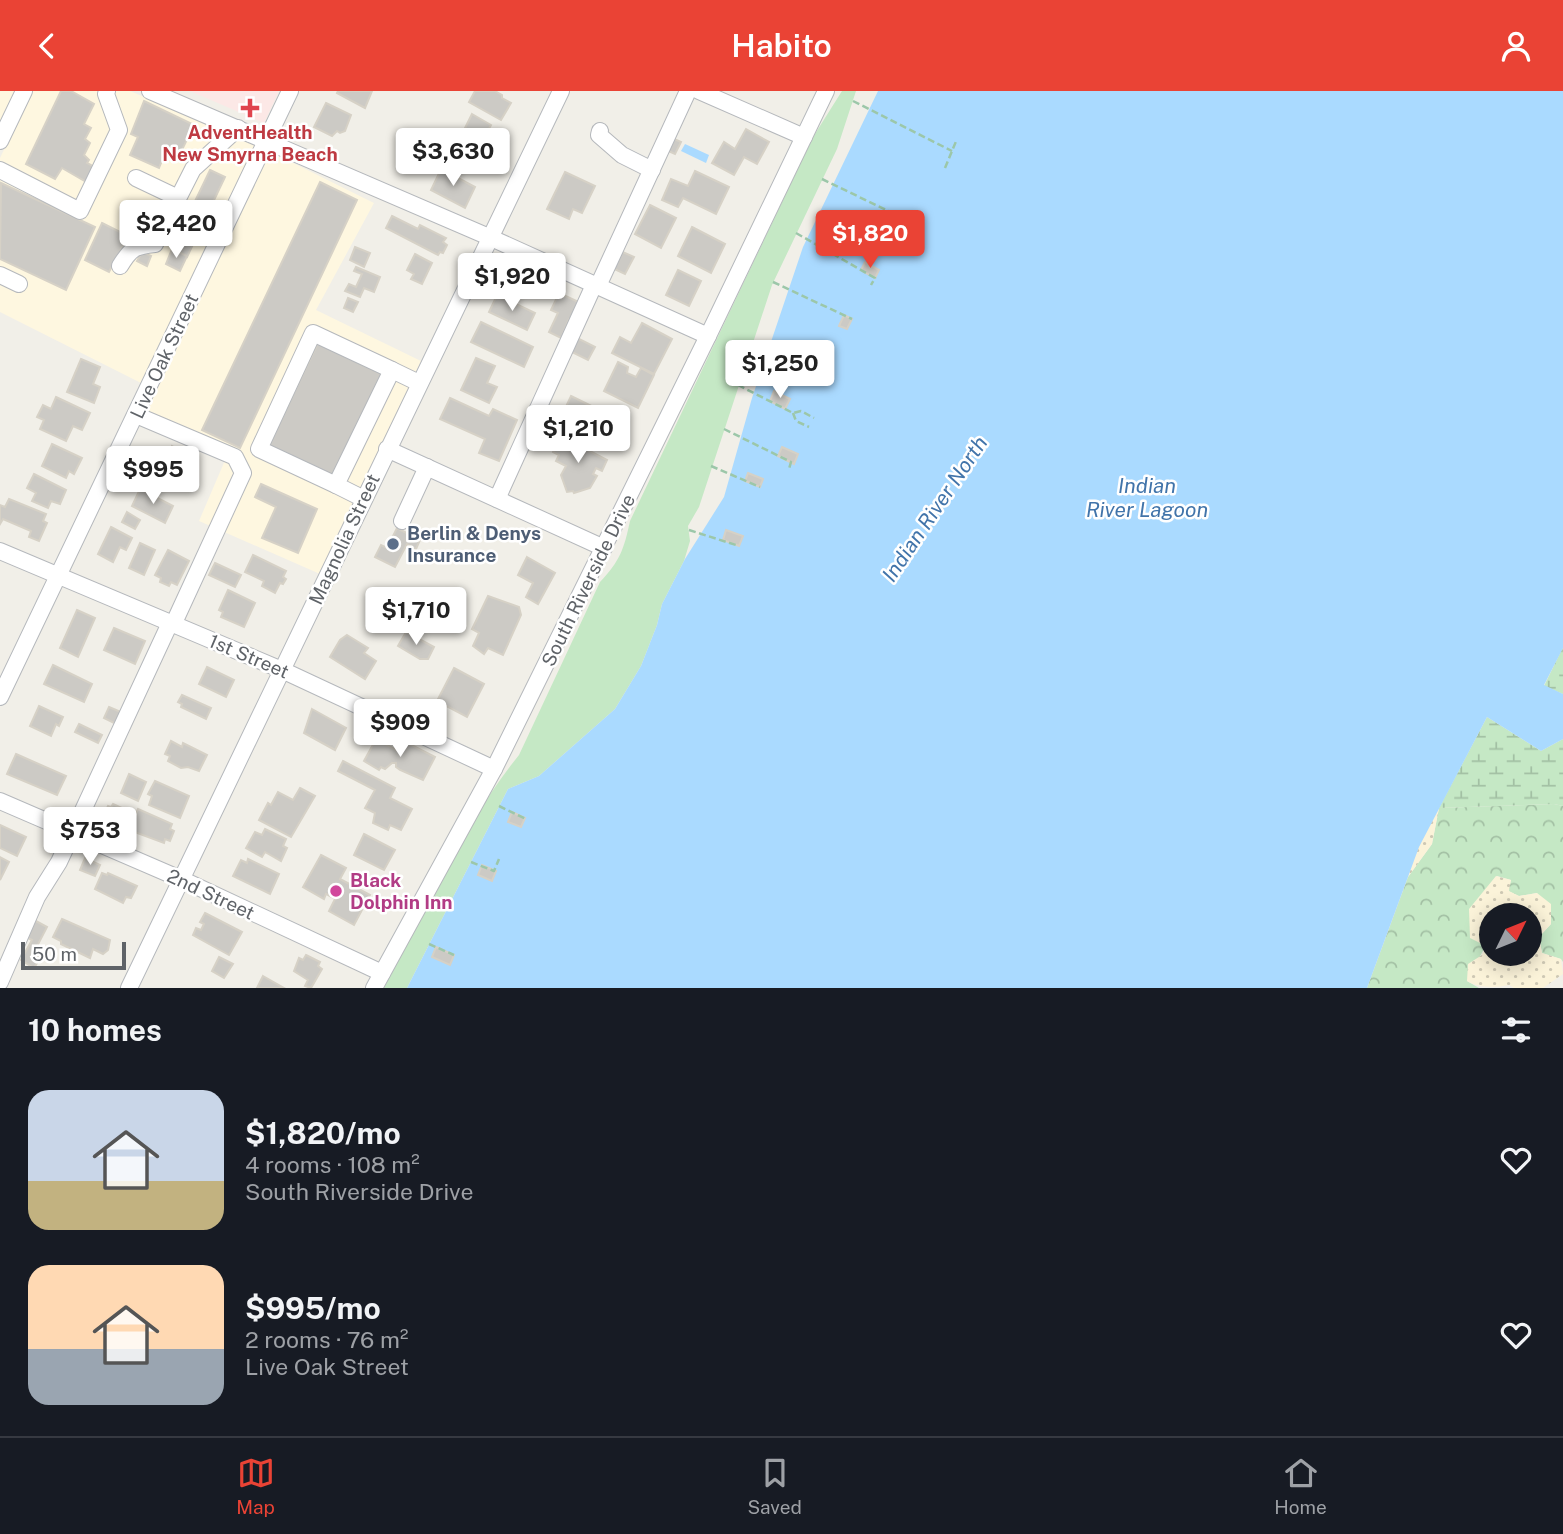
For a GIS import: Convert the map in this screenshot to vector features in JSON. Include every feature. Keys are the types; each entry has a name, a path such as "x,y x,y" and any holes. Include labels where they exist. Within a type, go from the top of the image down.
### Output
{"street":[{"path":"0,141 24,91"},
{"path":"0,170 80,211 119,130 107,91"},
{"path":"150,91 489,237 708,336"},
{"name":"Live Oak Street","path":"0,697 290,91"},
{"name":"Magnolia Street","path":"129,988 561,91"},
{"path":"497,499 688,91"},
{"path":"699,91 804,137"},
{"name":"South Riverside Drive","path":"374,988 494,769 826,91"},
{"path":"120,266 128,253 137,246 155,244 193,169 238,128"},
{"path":"600,131 599,135 622,155 652,170"},
{"path":"136,178 178,198"},
{"path":"0,275 19,284"},
{"path":"363,499 259,449 313,333 419,383"},
{"path":"336,485 392,370"},
{"path":"0,982 37,897 59,862 243,473 235,457 136,415"},
{"path":"387,449 604,548"},
{"path":"402,521 427,467"},
{"name":"1st Street","path":"0,551 282,670 494,769"},
{"name":"2nd Street","path":"0,801 183,880 382,972"}],"path":[{"path":"853,101 952,151"},
{"path":"945,168 957,139"},
{"path":"822,179 911,222 904,237"},
{"path":"796,233 875,278 871,285"},
{"path":"773,282 852,319"},
{"path":"738,385 793,413 801,411 814,418"},
{"path":"793,413 796,421 809,428"},
{"path":"724,429 791,462 789,469"},
{"path":"712,466 760,487"},
{"path":"689,530 740,546"},
{"path":"499,806 526,819"},
{"path":"471,862 494,871 499,859"},
{"path":"429,944 454,955"}],"shaded area":[{"path":"0,91 16,91 0,124"},
{"path":"32,91 130,91 256,145 143,384 0,312 0,158"},
{"name":"AdventHealth New Smyrna Beach","path":"190,91 279,91 264,123"},
{"path":"269,151 374,203 316,310 421,361 320,574 199,521 226,458 142,420"}],"green space":[{"path":"842,91 856,91 837,149 772,285 699,507 688,526 690,541 684,561 662,604 641,666 615,709 539,776 508,789 407,988 384,988 462,838 519,755 600,582 620,554 630,521 813,137"},
{"path":"1563,647 1563,694 1544,686"},
{"path":"1487,717 1541,751 1563,739 1563,806 1554,804 1439,808"},
{"path":"1554,804 1563,806 1563,962 1542,953 1542,934 1551,924 1537,893 1519,896 1508,891 1511,880 1497,876 1493,903 1479,903 1479,958 1467,981 1479,988 1367,988 1408,877 1432,844 1439,808"}],"sand":[{"path":"1439,808 1432,844 1408,877 1419,846"},
{"path":"1496,876 1511,880 1509,891 1519,896 1537,893 1551,904 1551,924 1542,934 1542,903 1479,903 1479,942 1470,938 1469,909"},
{"path":"1542,953 1561,959 1563,974 1543,988 1514,988 1509,985 1487,987 1467,981 1468,964 1479,957 1479,966 1542,966"}],"water":[{"name":"Indian River Lagoon","path":"878,91 1563,91 1563,648 1544,685 1563,694 1563,739 1541,751 1487,717 1419,847 1367,988 407,988 508,789 539,776 615,709 641,666 662,604 685,559 724,497 752,398 803,247"},
{"path":"685,144 709,155 706,163 681,151"}],"building":[{"path":"61,91 71,91 94,104 84,124 91,128 85,139 90,143 84,155 89,160 87,163 98,169 90,184 62,168 55,179 26,164"},
{"path":"372,91 365,108 337,93"},
{"path":"475,91 495,91 511,103 501,120 469,102"},
{"path":"144,101 194,125 180,154 167,148 159,168 130,155 138,137 131,134"},
{"path":"326,103 351,115 345,131 337,131 332,136 314,127"},
{"path":"472,114 491,125 481,142 463,132"},
{"path":"746,129 769,142 757,164 744,157 734,175 712,163 724,142 735,149"},
{"path":"672,138 681,142 675,154 666,150"},
{"path":"441,169 475,187 465,208 431,190"},
{"path":"210,170 225,177 187,257 172,249"},
{"path":"695,171 729,187 716,214 683,198 678,207 662,200 671,179 688,186"},
{"path":"565,172 595,186 582,213 573,209 569,219 547,209"},
{"path":"320,182 357,200 240,448 202,430"},
{"path":"1,183 95,227 66,290 0,259"},
{"path":"650,205 676,218 661,248 635,234"},
{"path":"392,216 418,229 420,225 446,238 443,242 447,245 443,253 438,255 386,228"},
{"path":"102,223 128,236 109,272 85,260"},
{"path":"692,227 725,244 711,273 678,256"},
{"path":"355,247 370,253 364,267 350,260"},
{"path":"172,249 187,256 180,271 166,264"},
{"path":"618,250 634,257 625,274 610,267"},
{"path":"142,252 151,256 147,266 137,261"},
{"path":"415,254 432,263 422,284 411,279 414,274 407,270"},
{"path":"517,261 534,270 530,276 543,282 536,295 524,290 520,298 503,289"},
{"path":"865,262 879,270 875,278 861,270"},
{"path":"356,267 380,277 374,292 364,288 360,297 345,291 349,284 356,287 362,274 354,271"},
{"path":"678,270 701,281 689,306 666,295"},
{"path":"559,293 583,304 575,322 569,319 561,338 549,332 558,313 551,310"},
{"path":"497,295 535,313 527,330 489,312"},
{"path":"348,298 358,302 353,312 344,308"},
{"path":"844,315 852,319 847,329 839,326"},
{"path":"481,322 533,347 524,367 471,342"},
{"path":"642,323 672,339 654,374 612,353 620,337 631,343"},
{"path":"577,338 595,347 588,360 570,351"},
{"path":"318,343 385,376 334,479 268,446"},
{"path":"476,358 495,366 487,383 497,387 489,403 461,390"},
{"path":"81,359 100,367 93,384 100,387 94,403 67,392"},
{"path":"618,362 628,367 627,373 636,377 641,368 654,375 638,408 604,391"},
{"path":"774,391 790,399 785,409 770,401"},
{"path":"571,396 616,418 602,446 572,431 576,423 562,415"},
{"path":"56,397 90,413 82,430 73,426 66,441 40,429 44,420 37,417 43,405 51,409"},
{"path":"450,398 489,416 493,409 517,420 499,461 479,453 485,439 440,419"},
{"path":"561,436 607,460 602,471 596,468 593,474 597,476 590,488 574,493 567,492 561,475 566,466 556,461 559,455 553,452"},
{"path":"52,444 82,458 74,474 69,471 66,478 42,466"},
{"path":"172,446 188,455 184,464 191,468 182,485 175,482 171,489 148,478 156,462 163,465"},
{"path":"782,447 798,454 794,464 778,456"},
{"path":"748,473 763,479 760,487 745,481"},
{"path":"34,474 66,490 60,504 51,501 48,508 32,501 36,493 27,488"},
{"path":"261,484 317,509 298,553 262,538 276,507 255,497"},
{"path":"140,489 173,506 165,523 132,506"},
{"path":"9,499 46,514 43,521 47,523 39,541 29,537 31,531 3,519 0,524 0,505 5,507"},
{"path":"127,512 140,520 135,529 122,522"},
{"path":"111,527 132,538 126,550 120,547 113,562 98,554"},
{"path":"397,528 420,540 416,549 407,544 395,567 375,557 381,545 387,548"},
{"path":"726,530 743,536 739,546 723,540"},
{"path":"140,543 155,550 144,575 129,568"},
{"path":"168,550 189,561 177,585 171,582 169,586 160,582 161,578 155,575"},
{"path":"253,555 286,571 283,577 286,579 283,584 280,583 275,593 262,586 264,581 245,572"},
{"path":"527,557 555,573 538,604 526,597 533,583 518,575"},
{"path":"215,563 241,575 235,587 209,575"},
{"path":"228,590 255,603 244,627 221,617 223,612 219,610"},
{"path":"488,596 519,607 521,615 503,655 488,648 484,654 473,646 479,633 472,629"},
{"path":"77,610 95,618 78,657 60,648"},
{"path":"114,628 145,641 135,664 104,650"},
{"path":"406,632 434,647 428,659 420,659 398,646"},
{"path":"347,635 368,648 364,653 376,661 365,679 330,657 340,640"},
{"path":"53,665 92,684 84,702 44,684"},
{"path":"207,667 234,680 226,697 199,684"},
{"path":"454,668 484,684 467,717 437,701"},
{"path":"182,695 211,708 206,719 181,707 182,704 178,702"},
{"path":"39,706 63,717 59,726 56,724 51,736 30,726"},
{"path":"109,707 121,712 116,724 104,718"},
{"path":"312,709 346,728 335,750 304,733"},
{"path":"79,724 102,735 98,743 75,732"},
{"path":"376,739 398,751 404,741 435,757 423,780 400,770 396,763 379,770 364,761"},
{"path":"171,741 182,747 183,743 207,755 199,771 188,767 181,768 168,761 170,756 165,754"},
{"path":"16,754 66,776 57,795 7,774"},
{"path":"343,761 395,788 390,798 412,809 401,830 390,825 388,830 373,823 375,813 365,808 375,790 338,771"},
{"path":"129,774 146,782 138,801 121,793"},
{"path":"155,781 189,796 180,818 149,805 152,796 148,794"},
{"path":"300,788 315,796 291,837 259,820 278,792 293,800"},
{"path":"113,804 124,809 120,817 125,819 122,828 102,819 108,806"},
{"path":"138,809 172,824 170,829 174,831 170,841 165,839 164,843 129,830"},
{"path":"512,812 525,818 521,827 508,822"},
{"path":"0,825 26,837 17,856 0,848"},
{"path":"265,829 286,839 283,846 287,848 281,861 265,852 262,857 246,848 255,832 262,835"},
{"path":"364,834 395,850 384,870 354,855"},
{"name":"Black Dolphin Inn","path":"321,855 346,868 340,879 370,895 354,925 329,911 335,899 326,894 324,899 303,887"},
{"path":"0,857 9,862 0,880"},
{"path":"85,858 100,865 95,876 80,870"},
{"path":"248,859 279,874 270,894 233,876 241,860 247,863"},
{"path":"482,865 496,871 492,881 478,875"},
{"path":"102,873 137,886 131,898 126,897 123,903 95,889"},
{"path":"205,913 242,932 229,955 193,935 196,928 201,930 204,924 200,922"},
{"path":"62,919 110,940 108,950 103,954 93,949 90,958 61,944 61,941 53,937"},
{"path":"34,920 47,927 33,954 40,958 34,968 21,960 32,940 26,937"},
{"path":"436,947 454,955 450,965 432,957"},
{"path":"306,955 320,962 318,966 322,969 311,988 305,986 308,980 294,971 299,958 303,960"},
{"path":"219,957 233,964 224,978 212,971"},
{"path":"263,976 284,988 257,988"}],"place":[{"name":"AdventHealth New Smyrna Beach","path":"250,108"},
{"name":"Berlin & Denys Insurance","path":"393,544"},
{"name":"Black Dolphin Inn","path":"336,891"}],"water label":[{"name":"Indian River North","path":"935,509"}]}
